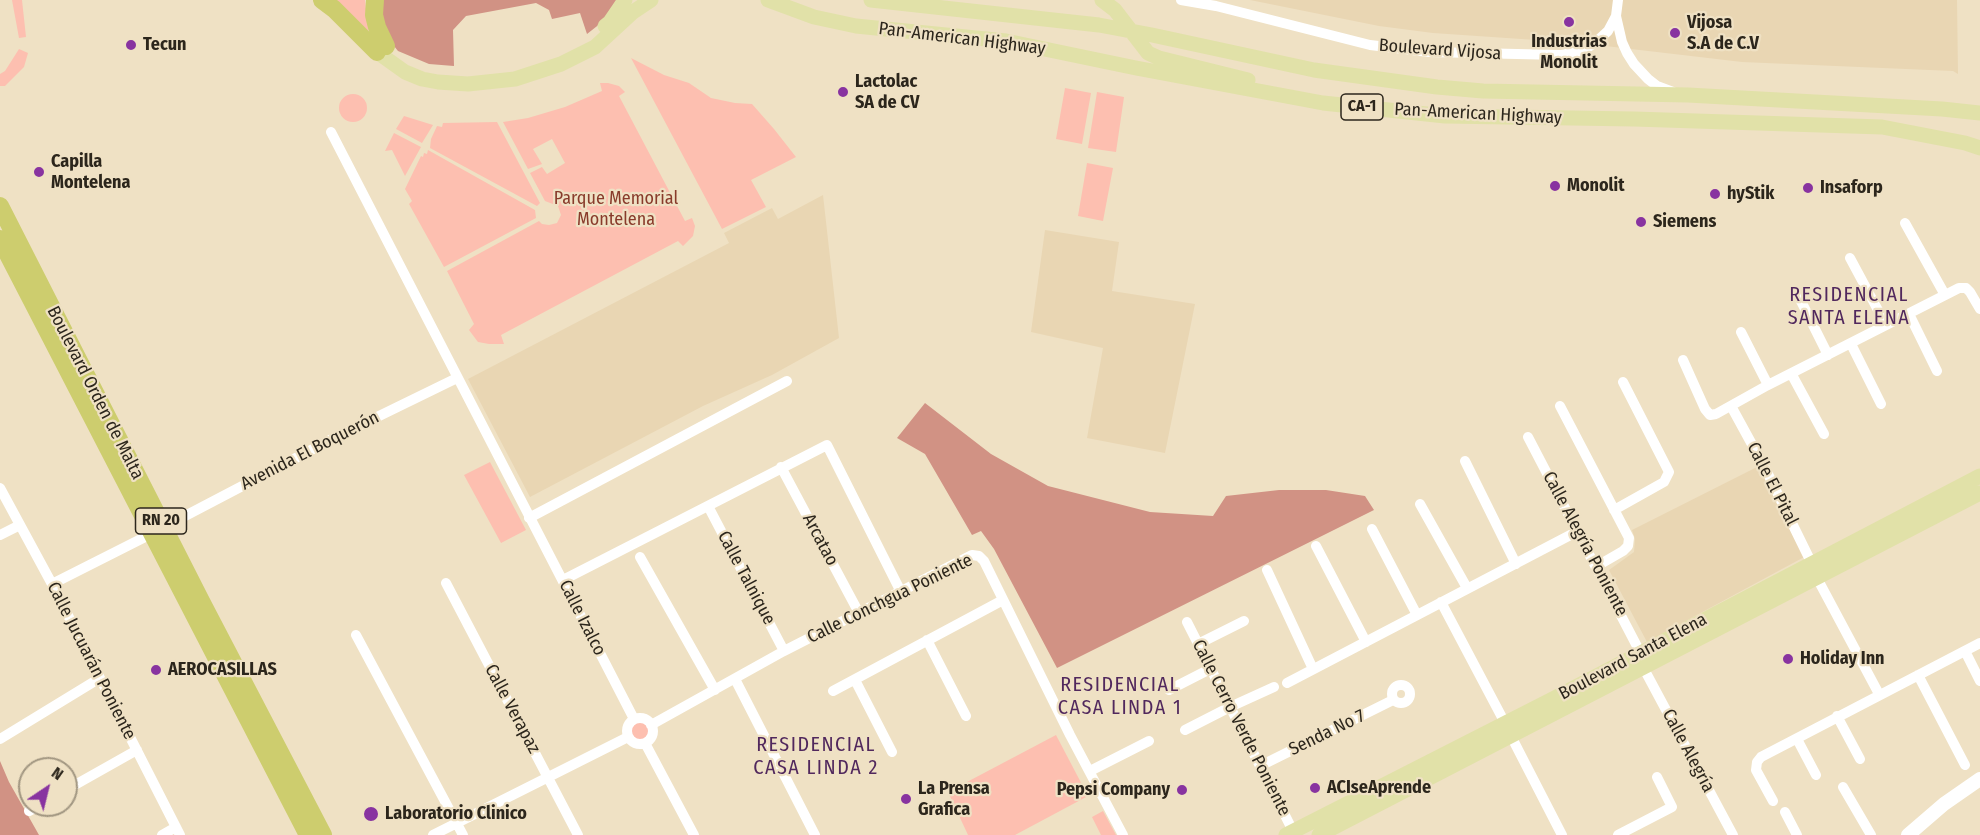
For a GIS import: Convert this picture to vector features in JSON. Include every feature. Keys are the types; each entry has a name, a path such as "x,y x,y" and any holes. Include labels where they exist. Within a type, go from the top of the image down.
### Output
{"highway":[{"path":"322,0 389,55"},
{"path":"375,0 374,15 377,27 389,55"},
{"name":"Boulevard Orden de Malta","path":"0,206 308,835"},
{"name":"Boulevard Orden de Malta","path":"0,239 323,835"}],"main road":[{"path":"389,55 422,79 476,84 515,80 561,64 595,47 627,5 651,0"},
{"name":"Pan-American Highway","path":"768,0 814,17 856,26 1006,41 1323,103 1444,116 1882,127 1980,148"},
{"name":"Pan-American Highway","path":"872,0 1099,25 1314,70 1437,87 1483,91 1688,95 1980,111"},
{"path":"1102,0 1114,10 1148,53 1159,58 1269,85 1323,103"},
{"path":"1815,571 1824,562 1857,544 1866,536 1980,477"},
{"name":"Boulevard Santa Elena","path":"1291,834 1508,730 1604,687 1607,680 1638,664 1642,656 1642,659 1679,632 1980,493"},
{"name":"Boulevard Santa Elena","path":"1319,835 1642,659 1777,597 1815,571"},
{"path":"1908,835 1944,804 1980,779"}],"street":[{"name":"Boulevard Vijosa","path":"1181,0 1216,6 1370,45 1429,52 1561,55 1583,51 1608,31 1616,16"},
{"path":"1618,0 1616,16 1625,47 1640,72 1667,91 1688,95"},
{"name":"Calle Izalco","path":"331,132 634,719"},
{"path":"1905,223 1945,295"},
{"path":"1850,258 1886,325"},
{"path":"1683,360 1705,409 1710,415 1716,414 1768,385 1792,375 1959,288 1966,288 1970,292 1980,309"},
{"path":"1799,297 1828,355"},
{"path":"1909,314 1937,371"},
{"path":"1741,332 1768,385"},
{"path":"1851,344 1881,404"},
{"path":"1792,375 1824,434"},
{"name":"Avenida El Boquerón","path":"52,584 325,443 457,378"},
{"path":"529,518 787,381"},
{"path":"1614,510 1664,482 1669,472 1623,382"},
{"path":"1560,406 1629,538 1628,546 1623,551 1596,566"},
{"name":"Calle El Pital","path":"1731,406 1766,470 1879,694"},
{"name":"Calle Alegría Poniente","path":"1528,437 1642,659"},
{"path":"562,580 827,446 901,592"},
{"path":"1465,461 1516,564"},
{"name":"Arcatao","path":"781,468 859,613"},
{"name":"Calle Jucuarán Poniente","path":"0,488 52,584 178,831"},
{"path":"1420,504 1467,588"},
{"name":"Calle Talnique","path":"708,506 784,651"},
{"path":"0,535 20,525"},
{"path":"1372,529 1417,615"},
{"path":"1287,683 1578,531"},
{"path":"1316,546 1366,642"},
{"name":"Calle Conchgua Poniente","path":"651,724 784,651 972,555 979,556 984,561 1070,735 1124,835"},
{"path":"640,556 715,690"},
{"path":"1267,570 1313,669"},
{"name":"Calle Verapaz","path":"446,583 578,835"},
{"path":"833,691 1003,600"},
{"path":"1441,602 1562,835"},
{"path":"1198,644 1244,621"},
{"name":"Calle Cerro Verde Poniente","path":"1187,622 1260,766 1291,834"},
{"path":"356,635 463,835"},
{"path":"927,640 966,716"},
{"path":"1773,801 1756,770 1757,762 1761,757 1879,694 1980,644"},
{"path":"1965,651 1980,681"},
{"name":"Calle Alegría","path":"1642,659 1733,835"},
{"path":"1169,690 1210,669"},
{"path":"1918,675 1965,765"},
{"path":"0,739 100,678"},
{"path":"735,679 815,835"},
{"path":"855,680 892,752"},
{"path":"1185,730 1275,687"},
{"name":"Senda No 7","path":"1260,766 1394,700"},
{"path":"1837,716 1860,759"},
{"path":"644,718 651,724 652,737 645,743 635,744 628,737 626,728 634,719 644,718"},
{"path":"433,835 628,737"},
{"path":"1797,739 1816,775"},
{"path":"1090,771 1149,741"},
{"path":"645,743 694,835"},
{"path":"78,783 136,750"},
{"path":"1618,835 1638,830 1672,807 1657,777"},
{"path":"1843,787 1871,835"},
{"path":"1785,812 1797,835"},
{"path":"162,835 178,831"}],"shaded area":[{"path":"382,0 620,0 606,19 587,34 580,13 552,19 549,10 536,3 466,16 453,30 454,66 429,64 398,51 390,41 381,15"},
{"path":"1250,0 1957,0 1958,74 1953,71 1742,62 1580,43 1433,33 1379,26"},
{"path":"823,195 839,338 772,375 703,406 530,497 468,379 729,243 724,233 772,208 778,219"},
{"path":"1045,230 1119,242 1112,291 1195,304 1165,453 1087,438 1103,348 1031,332"},
{"path":"925,403 991,454 1048,486 1150,512 1213,516 1226,496 1279,490 1326,490 1365,496 1374,510 1057,668 994,549 981,531 972,535 925,454 897,438"},
{"path":"1761,465 1806,556 1647,642 1609,570 1634,552 1635,539 1632,530"},
{"path":"0,761 18,798 18,817 29,817 39,835 0,835"}],"green space":[{"path":"12,0 22,0 26,37 19,38"},
{"path":"331,0 365,0 369,34"},
{"path":"19,49 28,53 24,67 5,86 0,86 0,74 5,71"},
{"path":"631,58 664,75 689,83 711,98 752,104 796,157 751,180 766,207 722,229"},
{"name":"Parque Memorial Montelena","path":"600,83 619,86 625,92 619,96 685,221 692,218 695,226 693,236 683,246 678,241 501,335 504,344 478,342 469,330 474,324 447,271 539,221 549,225 557,223 561,215 558,206 545,201 530,173 542,167 547,174 565,163 552,139 533,149 542,164 528,169 503,122 528,118 565,107 602,91"},
{"path":"1065,88 1091,93 1082,144 1056,139"},
{"path":"1097,92 1124,97 1116,152 1088,148"},
{"path":"353,94 363,98 367,108 363,118 353,122 343,118 339,108 343,98"},
{"path":"404,116 433,125 422,143 396,129"},
{"path":"497,122 540,203 537,206 430,148 437,126 442,127 443,123"},
{"path":"394,133 421,147 405,176 392,150 385,151"},
{"path":"428,150 535,210 536,218 444,267 409,204 412,201 405,189 421,156 423,157 424,153 427,154"},
{"path":"1087,163 1113,168 1103,221 1078,216"},
{"path":"490,462 526,530 501,543 464,475"},
{"path":"640,721 647,724 650,731 647,738 640,741 633,738 630,731 633,724"},
{"path":"1056,735 1088,796 1015,835 968,835 948,792"},
{"path":"1103,811 1116,835 1101,835 1092,817"}],"place":[{"name":"Industrias Monolit","path":"1569,22"},
{"name":"Vijosa S.A de C.V","path":"1675,33"},
{"name":"Tecun","path":"131,45"},
{"name":"Lactolac SA de CV","path":"843,92"},
{"name":"Capilla Montelena","path":"39,172"},
{"name":"Monolit","path":"1555,186"},
{"name":"Insaforp","path":"1808,188"},
{"name":"hyStik","path":"1715,194"},
{"name":"Siemens","path":"1641,222"},
{"name":"Holiday Inn","path":"1788,659"},
{"name":"AEROCASILLAS","path":"156,670"},
{"name":"ACIseAprende","path":"1315,788"},
{"name":"Pepsi Company","path":"1182,790"},
{"name":"La Prensa Grafica","path":"906,799"},
{"name":"Laboratorio Clinico","path":"371,814"}],"district":[{"name":"RESIDENCIAL SANTA ELENA","path":"1849,306"},
{"name":"RESIDENCIAL CASA LINDA 1","path":"1120,696"},
{"name":"RESIDENCIAL CASA LINDA 2","path":"816,756"}]}
